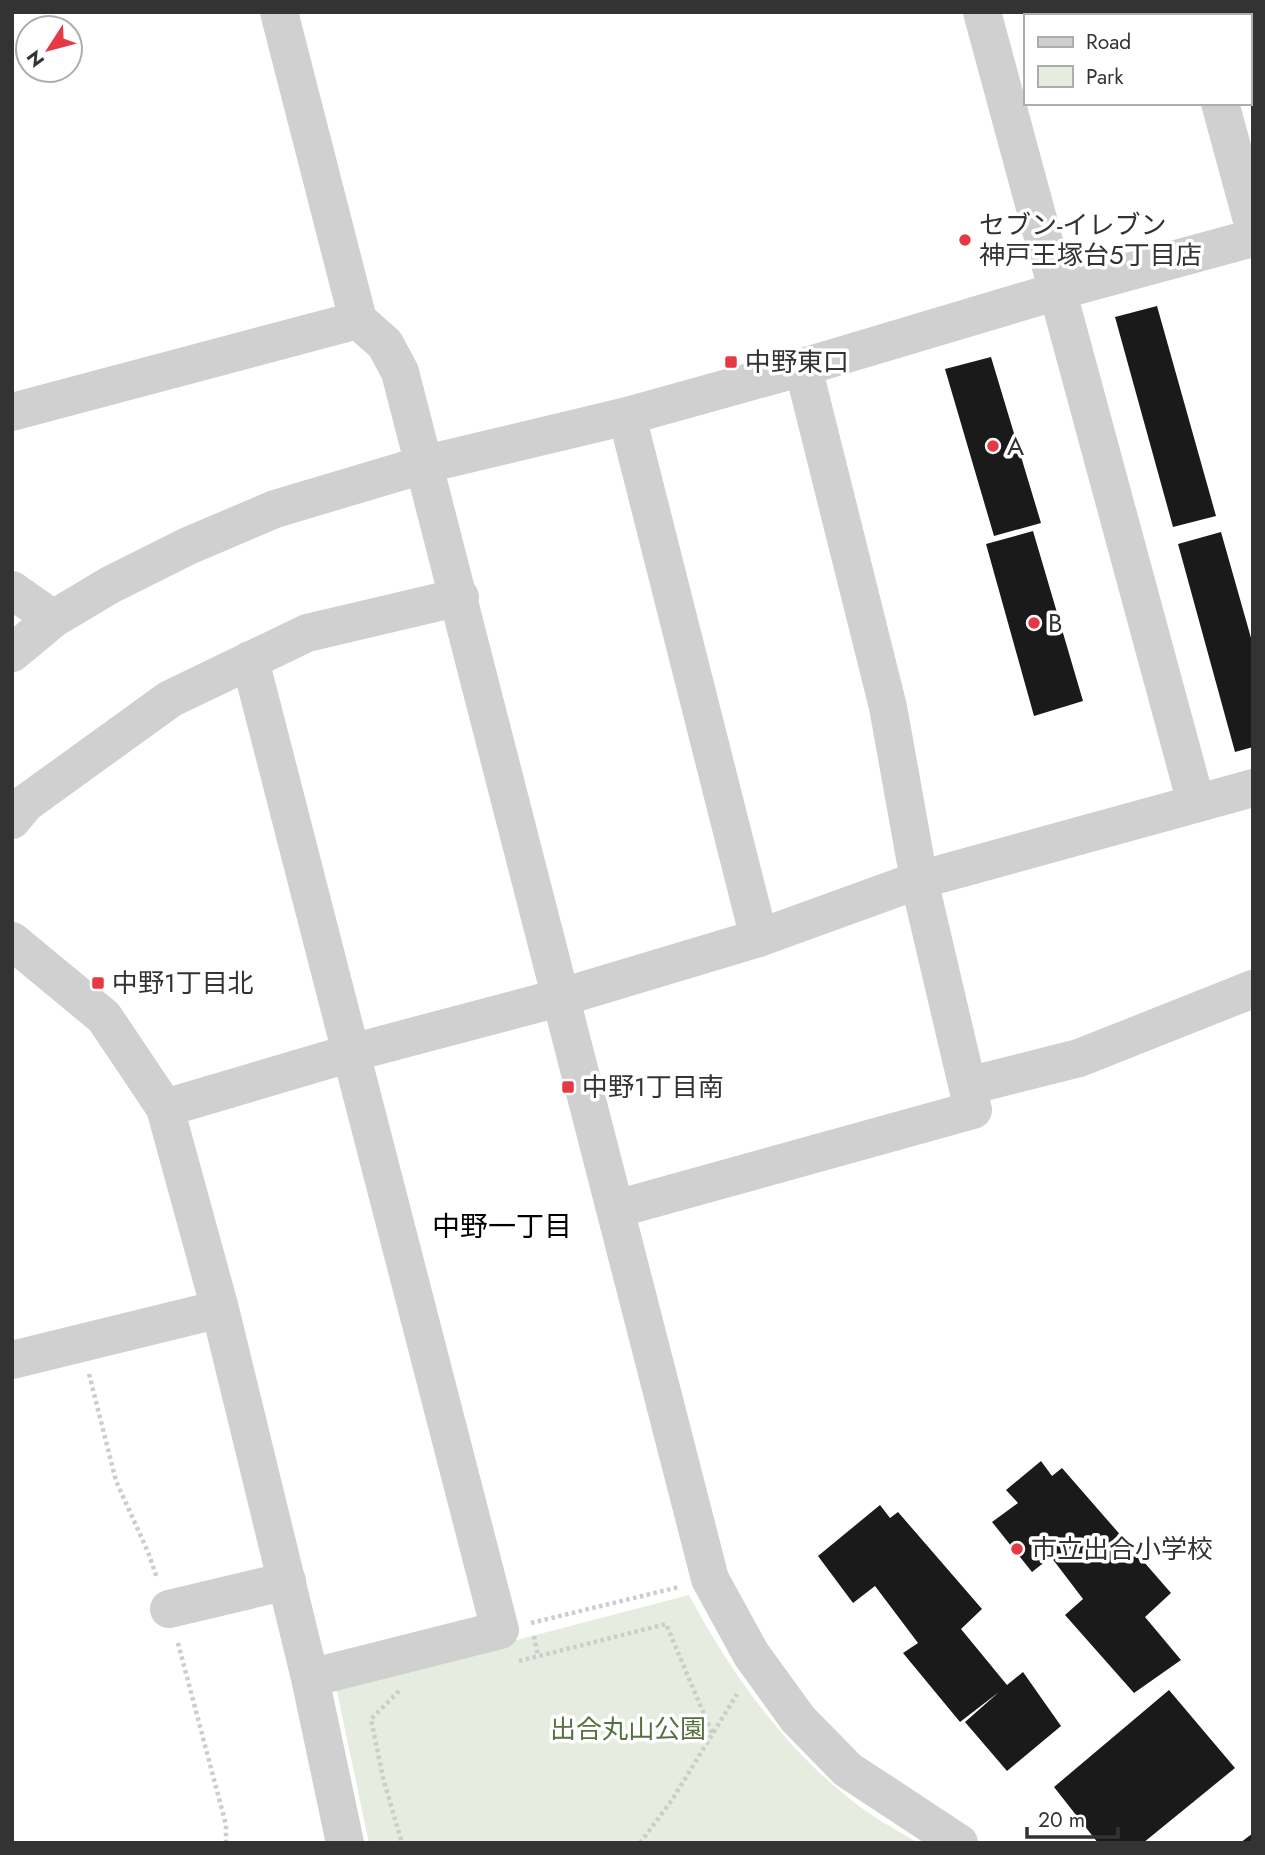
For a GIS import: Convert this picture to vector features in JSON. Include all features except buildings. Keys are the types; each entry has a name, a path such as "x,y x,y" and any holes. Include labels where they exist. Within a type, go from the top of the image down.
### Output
{"street":[{"path":"279,12 358,320 385,344 400,372 426,464 710,1580 757,1662 797,1719 848,1770 959,1843"},
{"path":"982,12 1196,803"},
{"path":"1221,105 1253,224"},
{"path":"12,653 53,619 110,585 275,509 426,464 627,416 1058,291 1253,238"},
{"path":"12,412 358,320"},
{"path":"616,1209 973,1110 919,880 888,707 803,367"},
{"path":"627,416 759,938"},
{"path":"12,590 53,619"},
{"path":"12,820 26,803 170,699 307,633 460,597"},
{"path":"250,660 506,1646 310,1678"},
{"path":"165,1108 351,1053 562,998 759,938 919,880 1253,788"},
{"path":"12,941 104,1017 165,1108 220,1309 287,1581 345,1843"},
{"path":"968,1086 1079,1058 1253,989"},
{"path":"12,1360 220,1309"},
{"path":"169,1609 287,1581"}],"path":[{"path":"506,1646 710,1580"},
{"path":"506,1646 666,1624 712,1733"},
{"path":"640,1843 672,1800 757,1662"},
{"path":"400,1690 371,1719 383,1778 402,1843"}],"green space":[{"name":"出合丸山公園","path":"689,1595 742,1682 808,1762 859,1806 918,1843 369,1843 336,1687"}],"place":[{"name":"セブン-イレブン 神戸王塚台5丁目店","path":"965,240"},
{"name":"中野東口","path":"731,362"},
{"name":"A","path":"993,446"},
{"name":"B","path":"1034,623"},
{"name":"中野1丁目北","path":"98,983"},
{"name":"中野1丁目南","path":"568,1087"},
{"name":"市立出合小学校","path":"1017,1549"}],"district":[{"name":"中野一丁目","path":"502,1226"}]}
